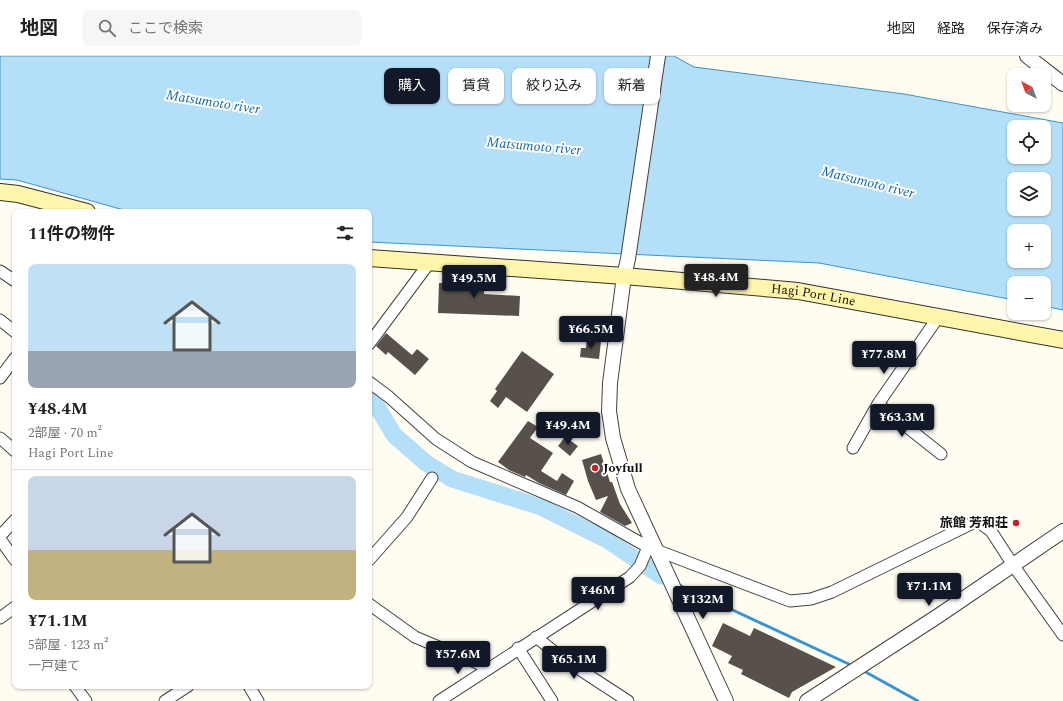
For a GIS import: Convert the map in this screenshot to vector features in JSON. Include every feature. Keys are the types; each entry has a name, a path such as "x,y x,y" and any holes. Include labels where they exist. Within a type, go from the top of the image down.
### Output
{"main road":[{"path":"0,192 18,194 76,209"},
{"name":"Hagi Port Line","path":"372,258 624,276 798,291 1063,340"}],"street":[{"path":"658,56 628,259 624,276 610,383 610,411 613,438 628,490 652,548 726,701"},
{"path":"1028,56 1063,84"},
{"path":"372,340 430,262"},
{"path":"0,270 12,279"},
{"path":"853,448 878,404 939,316"},
{"path":"0,320 12,330"},
{"path":"0,378 12,362"},
{"path":"372,384 389,397 436,439 456,453 502,476 577,507 652,548 790,601 811,599 832,592 977,521 991,531 1013,565 1063,634"},
{"path":"878,404 941,454"},
{"path":"0,438 12,448"},
{"path":"372,557 407,517 432,478"},
{"path":"0,536 12,523"},
{"path":"807,701 938,616 1063,531"},
{"path":"0,539 12,556"},
{"path":"439,701 518,648 630,577 640,566 652,548"},
{"path":"372,606 415,637 489,668"},
{"path":"0,618 12,609"},
{"path":"536,638 562,658 628,701"},
{"path":"518,648 552,701"},
{"path":"77,689 86,701"},
{"path":"165,701 183,689"},
{"path":"250,689 258,701"}],"water":[{"name":"Matsumoto river","path":"0,56 674,56 694,67 904,94 1047,120 1007,120 1007,164 1051,164 1051,121 1063,123 1063,310 1051,307 1051,276 1007,276 1007,299 819,263 372,242 372,209 120,209 17,180 0,179"}],"building":[{"path":"465,275 485,276 484,294 520,296 519,316 438,313 439,283 449,283 449,278 465,278"},
{"path":"386,333 412,355 417,349 429,359 415,375 388,352 386,355 376,346"},
{"path":"587,339 601,341 599,359 580,357 581,348 586,348"},
{"path":"522,351 554,374 527,412 506,397 498,408 490,401 497,391 495,389"},
{"path":"562,417 573,424 567,433 556,425"},
{"path":"528,421 538,427 530,438 553,453 541,471 557,481 562,473 574,481 566,495 539,483 526,475 525,477 509,470 498,462"},
{"path":"565,437 578,446 570,456 558,446"},
{"path":"601,454 610,482 612,482 620,504 632,523 625,526 600,512 608,496 596,500 588,481 582,460"},
{"path":"723,623 750,636 754,628 836,667 792,692 789,698 741,674 743,670 728,663 732,656 712,646"}],"waterway":[{"path":"372,398 394,435 426,463 452,479 541,507 607,540 661,576"},
{"path":"677,584 853,666"},
{"path":"862,670 918,701"}],"place":[{"name":"Joyfull","path":"595,468"},
{"name":"旅館 芳和荘","path":"1016,523"}]}
